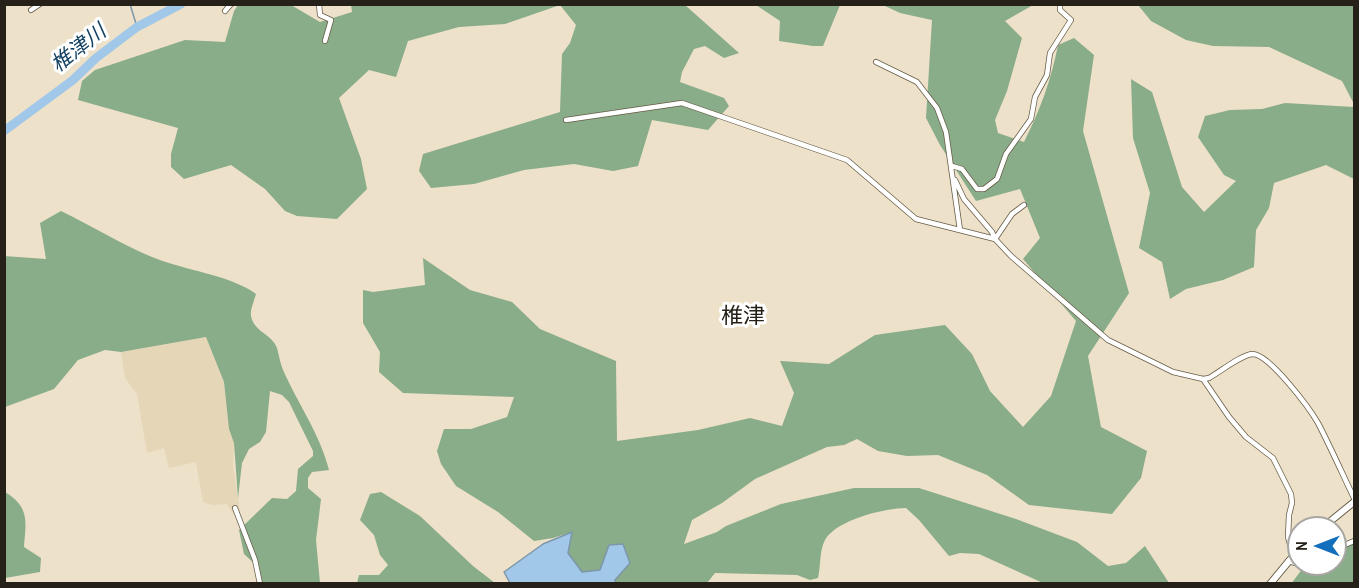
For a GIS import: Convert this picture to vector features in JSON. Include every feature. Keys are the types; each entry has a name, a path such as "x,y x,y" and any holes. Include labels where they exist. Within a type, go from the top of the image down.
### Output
{"street":[{"path":"31,10 40,4"},
{"path":"225,11 231,4"},
{"path":"319,4 320,15 331,20 325,41"},
{"path":"952,166 962,169 977,189 984,189 997,179 1006,154 1031,119 1035,97 1047,75 1050,54 1071,20 1060,10 1060,4"},
{"path":"876,62 917,82 937,108 946,132 960,230"},
{"path":"566,120 682,103 847,160 916,219 995,239"},
{"path":"953,175 963,197 992,232 995,239 1011,256 1108,340 1173,372 1203,379 1253,354 1273,364 1316,421 1354,500 1336,516"},
{"path":"956,198 963,197"},
{"path":"995,239 1012,214 1024,205"},
{"path":"1203,379 1229,417 1246,436 1273,458 1291,494 1292,503 1289,516"},
{"path":"235,508 255,560 260,584"},
{"path":"1270,584 1287,563"}],"shaded area":[{"path":"206,337 224,382 229,429 234,443 233,466 240,511 233,514 227,504 212,505 203,502 196,462 169,468 164,448 147,453 137,394 125,378 121,352"}],"green space":[{"path":"351,4 685,5 739,53 724,58 705,46 694,49 682,72 680,82 724,98 729,106 708,130 652,120 638,166 613,171 574,164 524,170 474,184 431,188 419,171 423,154 560,112 562,54 570,43 576,25 560,5 505,24 459,27 408,41 396,77 369,70 339,98 361,159 367,189 337,219 297,216 285,211 265,189 231,165 184,179 171,167 171,154 178,128 78,100 82,81 95,70 185,40 225,42 238,5 291,5 320,22 352,12"},
{"path":"756,5 840,5 823,46 813,46 779,41 780,21"},
{"path":"883,5 1033,5 1005,21 1022,38 1007,91 995,120 998,133 1024,142 1044,95 1058,45 1074,38 1094,55 1083,131 1129,293 1088,356 1101,427 1147,451 1141,478 1112,514 1029,505 987,475 938,455 907,456 878,451 857,439 844,445 827,447 755,479 722,503 692,520 684,544 781,504 854,488 919,488 1016,519 1077,542 1108,566 1126,563 1145,546 1169,583 1043,583 979,554 960,553 949,556 906,508 862,516 831,533 822,549 818,578 810,580 797,575 715,573 707,583 615,583 629,563 609,545 600,570 582,572 568,553 572,532 534,541 498,512 456,486 441,464 437,451 444,429 471,429 507,417 514,397 403,393 379,372 380,352 363,323 363,290 373,292 425,285 423,258 470,290 512,302 540,329 616,361 617,441 698,430 750,418 782,426 794,393 780,361 829,364 875,335 945,325 972,354 990,391 1023,427 1051,396 1076,321 1023,259 1040,238 1020,189 976,201 940,145 926,118 932,20 900,13"},
{"path":"1138,5 1354,5 1354,104 1342,81 1269,47 1213,46 1186,40 1151,21"},
{"path":"1131,79 1152,92 1182,187 1204,212 1236,181 1224,175 1198,137 1205,116 1230,110 1262,109 1285,103 1354,107 1354,179 1326,165 1274,183 1269,208 1256,230 1254,267 1223,280 1186,289 1170,299 1162,262 1139,248 1150,193 1133,138"},
{"path":"61,211 152,257 220,277 246,287 256,294 251,311 253,321 275,343 283,370 314,432 329,470 312,472 308,478 308,488 321,499 316,540 320,583 260,583 260,569 244,554 239,530 272,498 287,499 296,491 298,469 313,456 313,451 289,402 282,395 270,391 266,432 260,442 249,449 242,463 238,498 234,443 229,429 224,382 206,337 121,352 105,350 78,360 54,389 5,407 4,256 46,259 40,223"},
{"path":"5,492 23,509 25,516 24,547 41,558 40,572 5,578"},
{"path":"381,492 420,516 473,566 495,583 357,583 359,575 379,575 388,565 380,555 374,535 360,520 370,494"},
{"path":"1354,543 1354,583 1291,584 1297,576 1347,576 1347,545"}],"water":[{"path":"572,532 568,553 582,572 600,570 609,545 623,544 630,563 615,583 510,583 504,572 543,544"}],"waterway":[{"path":"130,4 137,27"},
{"name":"椎津川","path":"4,131 73,80 96,58 137,27 181,4"}],"district":[{"name":"椎津","path":"743,317"}]}
